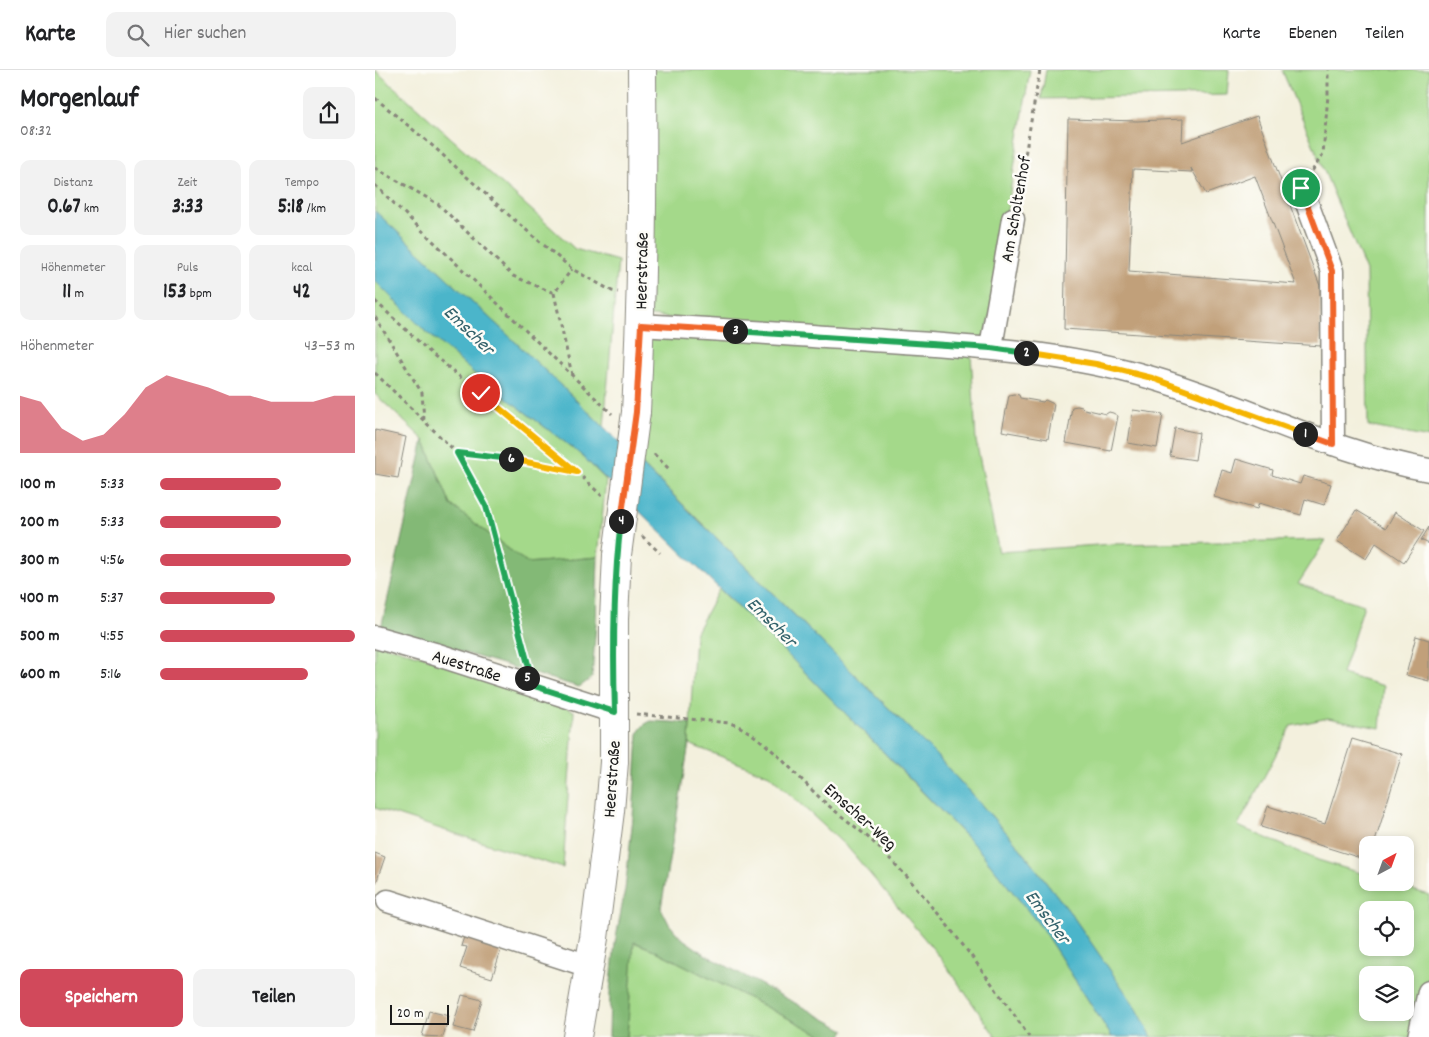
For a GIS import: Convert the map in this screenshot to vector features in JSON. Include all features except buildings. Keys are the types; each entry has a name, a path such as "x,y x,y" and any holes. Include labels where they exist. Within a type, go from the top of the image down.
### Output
{"main road":[{"name":"Heerstraße","path":"577,1037 589,966 610,811 614,762 613,661 625,413 641,325 642,70"}],"street":[{"path":"1301,188 1332,271 1333,444"},
{"name":"Am Scholtenhof","path":"991,348 1013,218"},
{"path":"641,325 991,348 1096,364 1152,378 1333,444 1408,466 1429,470"},
{"name":"Auestraße","path":"375,637 615,712"},
{"path":"388,901 589,966"},
{"path":"1419,1037 1429,992"}],"path":[{"name":"Am Scholtenhof","path":"1013,218 1040,70"},
{"path":"1301,188 1323,154 1328,96 1328,70"},
{"path":"375,98 572,268 611,290 641,296"},
{"path":"375,168 438,204 513,276 553,293"},
{"path":"375,185 572,375 625,413"},
{"path":"553,293 572,268"},
{"path":"553,293 572,375"},
{"path":"375,301 432,354 577,472 605,499"},
{"path":"375,317 422,393 424,420"},
{"path":"375,373 457,453 486,506 529,668 525,683"},
{"path":"648,449 669,469"},
{"path":"457,453 502,458 577,472"},
{"path":"639,532 660,553"},
{"name":"Emscher-Weg","path":"615,712 730,723 742,727 756,737 829,807 871,840 903,873 942,918 1029,1037"}],"green space":[{"path":"375,70 575,249 618,261 604,427 375,211"},
{"path":"653,70 1030,70 985,345 650,316"},
{"path":"1046,70 1229,70 1227,95 1041,99"},
{"path":"1282,70 1429,70 1429,438 1368,426 1366,271"},
{"path":"375,281 422,328 475,374 579,453 606,480 598,557 527,563 451,505 424,440 375,394"},
{"path":"647,330 971,353 976,441 999,552 1112,544 1326,540 1298,584 1364,605 1342,674 1384,686 1380,728 1328,718 1291,726 1238,826 1318,860 1359,873 1359,891 1414,890 1429,895 1429,982 1415,1037 1152,1037 1136,1009 1072,915 1016,843 935,754 635,457"},
{"path":"424,440 451,505 527,563 598,557 592,678 579,687 381,628"},
{"path":"719,589 788,655 979,850 1041,927 1112,1037 996,1037 940,957 849,849 769,775 689,744 695,634"},
{"path":"375,643 432,659 574,711 563,868 375,808"},
{"path":"651,721 690,723 689,744 661,908 669,924 680,937 706,955 845,1030 841,1037 825,1037 654,950 634,942 627,1037 609,1037 610,992 615,943 625,890 633,817 638,734 646,723"},
{"path":"633,942 654,950 825,1037 627,1037"}],"water":[{"name":"Emscher","path":"375,211 604,427 935,754 1016,843 1072,915 1137,1009 1152,1037 1112,1037 1041,927 979,850 917,786 788,655 579,453 475,374 422,328 375,281"}],"route":[{"path":"481,393 577,472 502,458 457,453 486,506 529,668 525,683 615,712 613,661 617,554 636,412 641,325 991,348 1096,364 1152,378 1333,444 1332,271 1301,188"}]}
